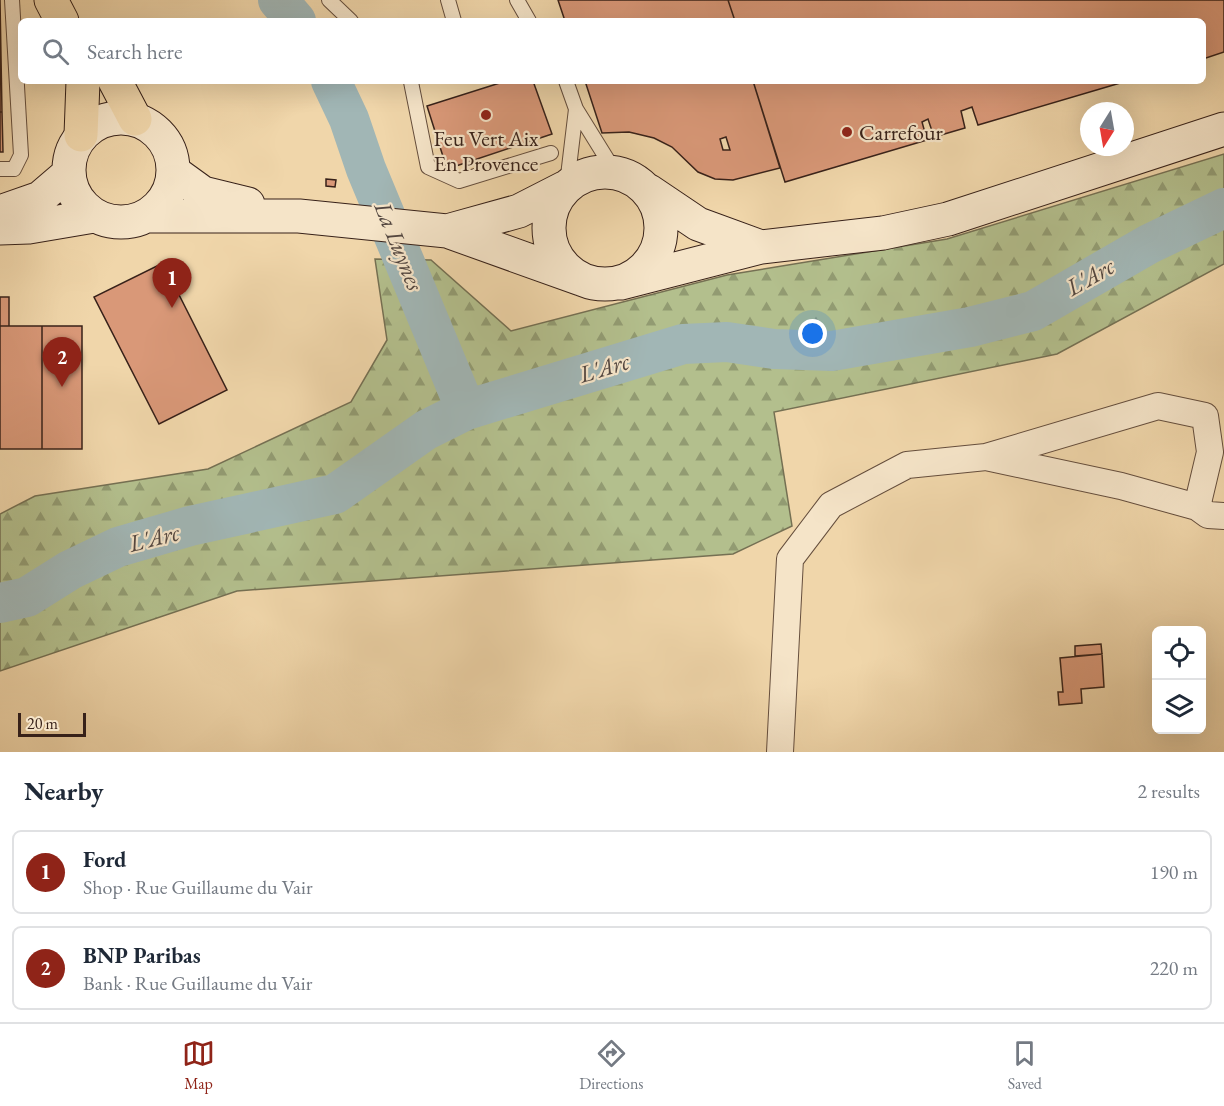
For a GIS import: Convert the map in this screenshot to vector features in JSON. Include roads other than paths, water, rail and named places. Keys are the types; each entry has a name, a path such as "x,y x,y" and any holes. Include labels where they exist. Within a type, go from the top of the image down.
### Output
{"highway":[{"path":"51,0 60,18"},
{"path":"72,0 81,18"},
{"path":"81,135 82,84"},
{"path":"117,84 135,119"}],"main road":[{"path":"94,216 75,196 68,174 69,156 81,135 97,123 110,118 135,119 154,129 166,142 172,155 174,172 170,190 159,206 148,216"},
{"path":"0,212 94,216 110,222 131,222 148,216 299,216 438,229 580,279 599,284 621,283 761,248 883,233 948,219 1224,129"},
{"path":"174,172 203,193 299,216"},
{"path":"438,229 519,211 591,173 615,172 634,179 698,224 761,248"},
{"path":"0,228 33,213 40,198 68,174"},
{"path":"566,186 549,214 550,243 560,263 580,279"},
{"path":"621,283 643,270 658,250 661,216 649,191"}],"street":[{"path":"780,752 790,559 831,505 907,465 986,457 1158,406 1205,416 1210,452 1197,507"},
{"path":"986,457 1121,486 1197,507 1208,515 1224,516"}],"lane":[{"path":"0,170 15,169 21,154 12,0"},
{"path":"329,0 348,18"},
{"path":"448,0 453,18"},
{"path":"517,0 527,18"},
{"path":"413,84 428,168 459,181 551,153"},
{"path":"567,84 576,109 615,172"},
{"path":"566,186 576,109"}],"waterway":[{"name":"La Luynes","path":"278,0 293,18"},
{"name":"La Luynes","path":"332,84 349,119 366,169 466,410"},
{"name":"L'Arc","path":"0,603 27,597 70,570 118,547 190,526 335,494 426,430 466,410 683,344 727,342 774,349 832,351 970,327 1033,311 1149,244 1224,208"}],"place":[{"name":"Feu Vert Aix En Provence","path":"486,115"},
{"name":"Carrefour","path":"847,132"},
{"name":"Ford","path":"172,308"},
{"name":"BNP Paribas","path":"62,387"}]}
